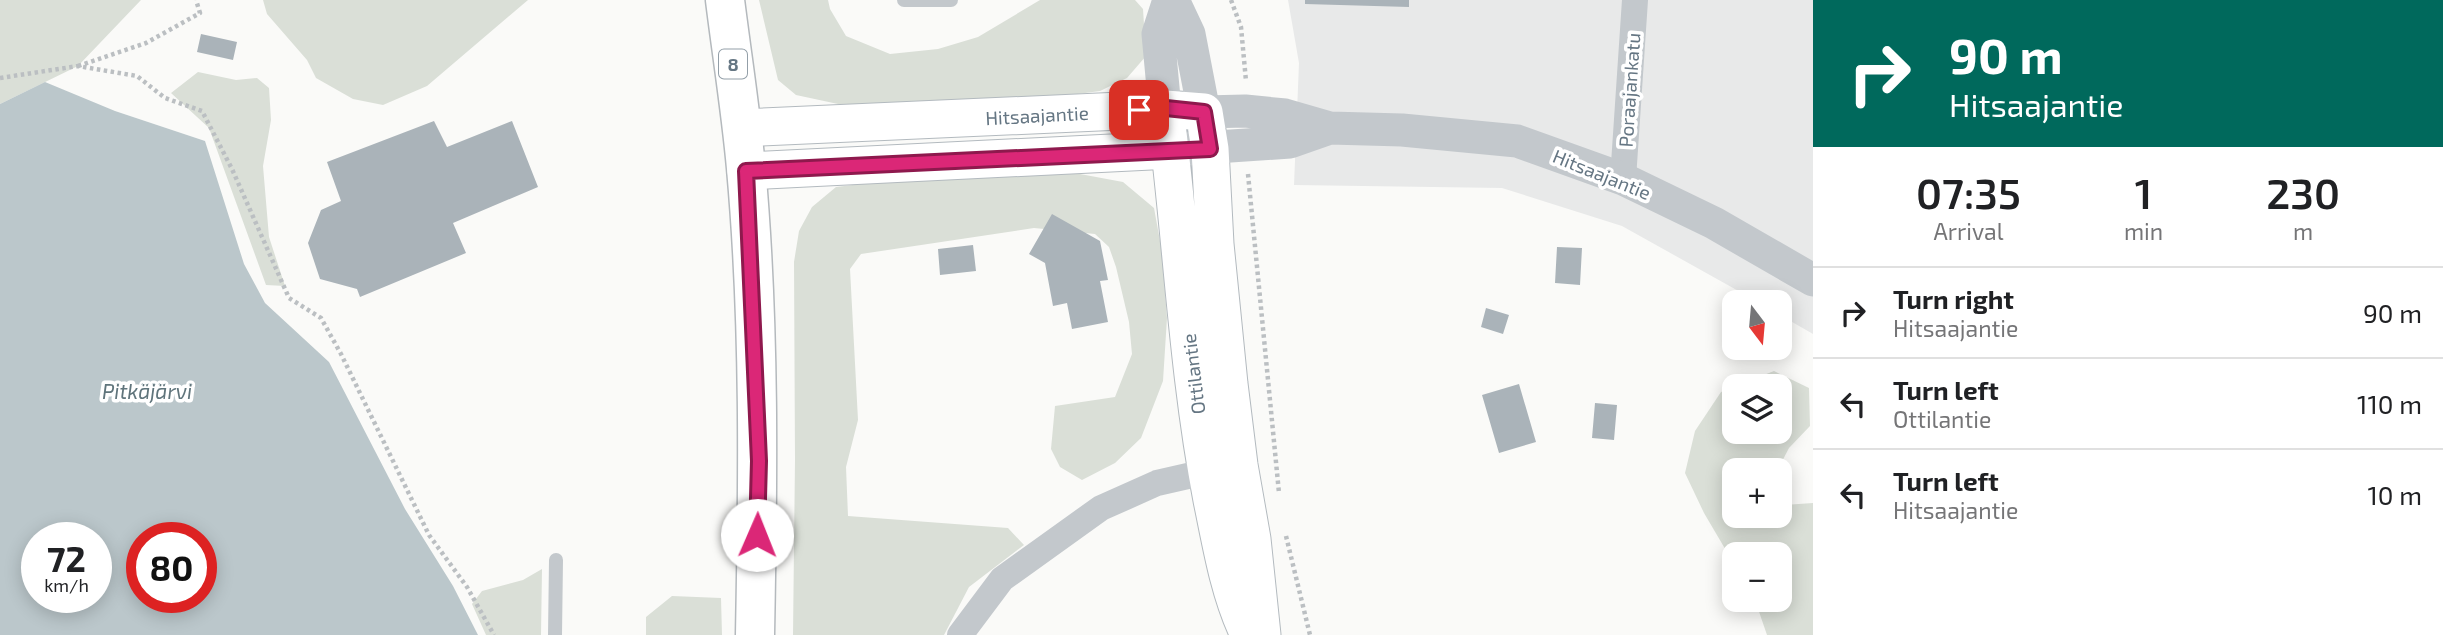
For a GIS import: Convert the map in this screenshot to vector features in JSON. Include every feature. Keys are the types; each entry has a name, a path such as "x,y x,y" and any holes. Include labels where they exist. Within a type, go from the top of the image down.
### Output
{"highway":[{"name":"8","path":"725,0 746,171 759,461 755,635"}],"main road":[{"name":"Hitsaajantie","path":"742,128 1166,108 1204,112"},
{"name":"Ottilantie","path":"1166,108 1193,385 1222,468 1252,539 1262,635"},
{"name":"Ottilantie","path":"1204,112 1228,148 1215,244 1222,551 1240,615 1249,635"},
{"name":"Hitsaajantie","path":"746,171 1171,150"}],"street":[{"path":"1166,108 1158,34 1171,0"},
{"path":"1171,0 1189,34 1204,112"},
{"name":"Poraajankatu","path":"1623,179 1636,0"},
{"name":"Hitsaajantie","path":"1204,112 1245,111 1285,115 1330,128 1402,130 1517,141 1623,179 1714,223 1813,280"},
{"name":"Hitsaajantie","path":"1171,150 1290,142 1330,128"},
{"path":"960,635 1002,579 1101,508 1157,483 1222,468"}],"lane":[{"path":"904,0 951,0"},
{"path":"555,635 556,560"}],"path":[{"path":"0,78 78,66 146,43 200,13 196,0"},
{"path":"1231,0 1241,27 1246,86 1245,111"},
{"path":"78,66 136,76 165,98 202,111 232,169 289,298 321,318 429,535 467,587 495,635"},
{"path":"1228,148 1279,500"},
{"path":"1284,526 1310,635"}],"shaded area":[{"path":"0,0 141,0 78,66 0,104"},
{"path":"263,0 528,0 427,86 383,105 353,99 316,78 307,60 267,14"},
{"path":"759,0 828,0 830,9 846,36 890,54 938,49 978,37 1040,0 1135,0 1143,9 1146,56 1127,78 1100,91 1063,96 852,107 796,95 778,80"},
{"path":"1288,0 1813,0 1813,334 1792,322 1792,290 1737,290 1622,226 1502,188 1294,185 1299,63"},
{"path":"198,72 236,80 257,78 269,88 271,120 263,166 269,237 285,286 266,285 209,128 171,93"},
{"path":"997,173 1080,174 1123,182 1154,208 1162,252 1167,318 1163,381 1141,438 1115,463 1082,480 1060,467 1051,449 1055,406 1115,397 1132,354 1129,322 1116,267 1109,247 1095,234 1034,228 861,254 850,269 858,420 846,467 848,516 1008,528 1024,545 969,587 944,635 793,635 794,262 799,231 812,207 836,187"},
{"path":"1792,380 1809,388 1810,426 1789,448 1784,458 1722,458 1722,528 1792,528 1792,504 1813,503 1813,635 1767,635 1759,612 1792,612 1792,542 1722,544 1685,473 1695,431 1722,392 1722,444 1792,444"},
{"path":"542,569 541,635 486,635 472,604 482,591 523,580"},
{"path":"672,596 721,598 722,635 646,635 646,617"}],"water":[{"name":"Pitkäjärvi","path":"45,82 115,111 205,141 244,264 265,303 329,362 405,509 453,586 478,635 0,635 0,104"}],"building":[{"path":"1305,0 1409,0 1409,7 1305,4"},
{"path":"201,34 237,42 233,60 197,52"},
{"path":"434,121 447,147 512,121 538,187 453,223 466,253 360,297 357,289 320,279 308,243 321,210 341,201 327,162"},
{"path":"1052,214 1100,241 1108,280 1100,281 1108,322 1072,329 1067,303 1053,306 1045,263 1029,254"},
{"path":"973,245 976,271 940,275 938,249"},
{"path":"1557,247 1582,248 1580,285 1555,283"},
{"path":"1486,308 1509,315 1503,334 1481,327"},
{"path":"1519,384 1536,442 1499,453 1482,395"},
{"path":"1595,403 1617,405 1614,440 1592,438"}],"route":[{"path":"757,535 759,461 746,171 1210,149 1204,112 1166,108 1139,110"}]}
